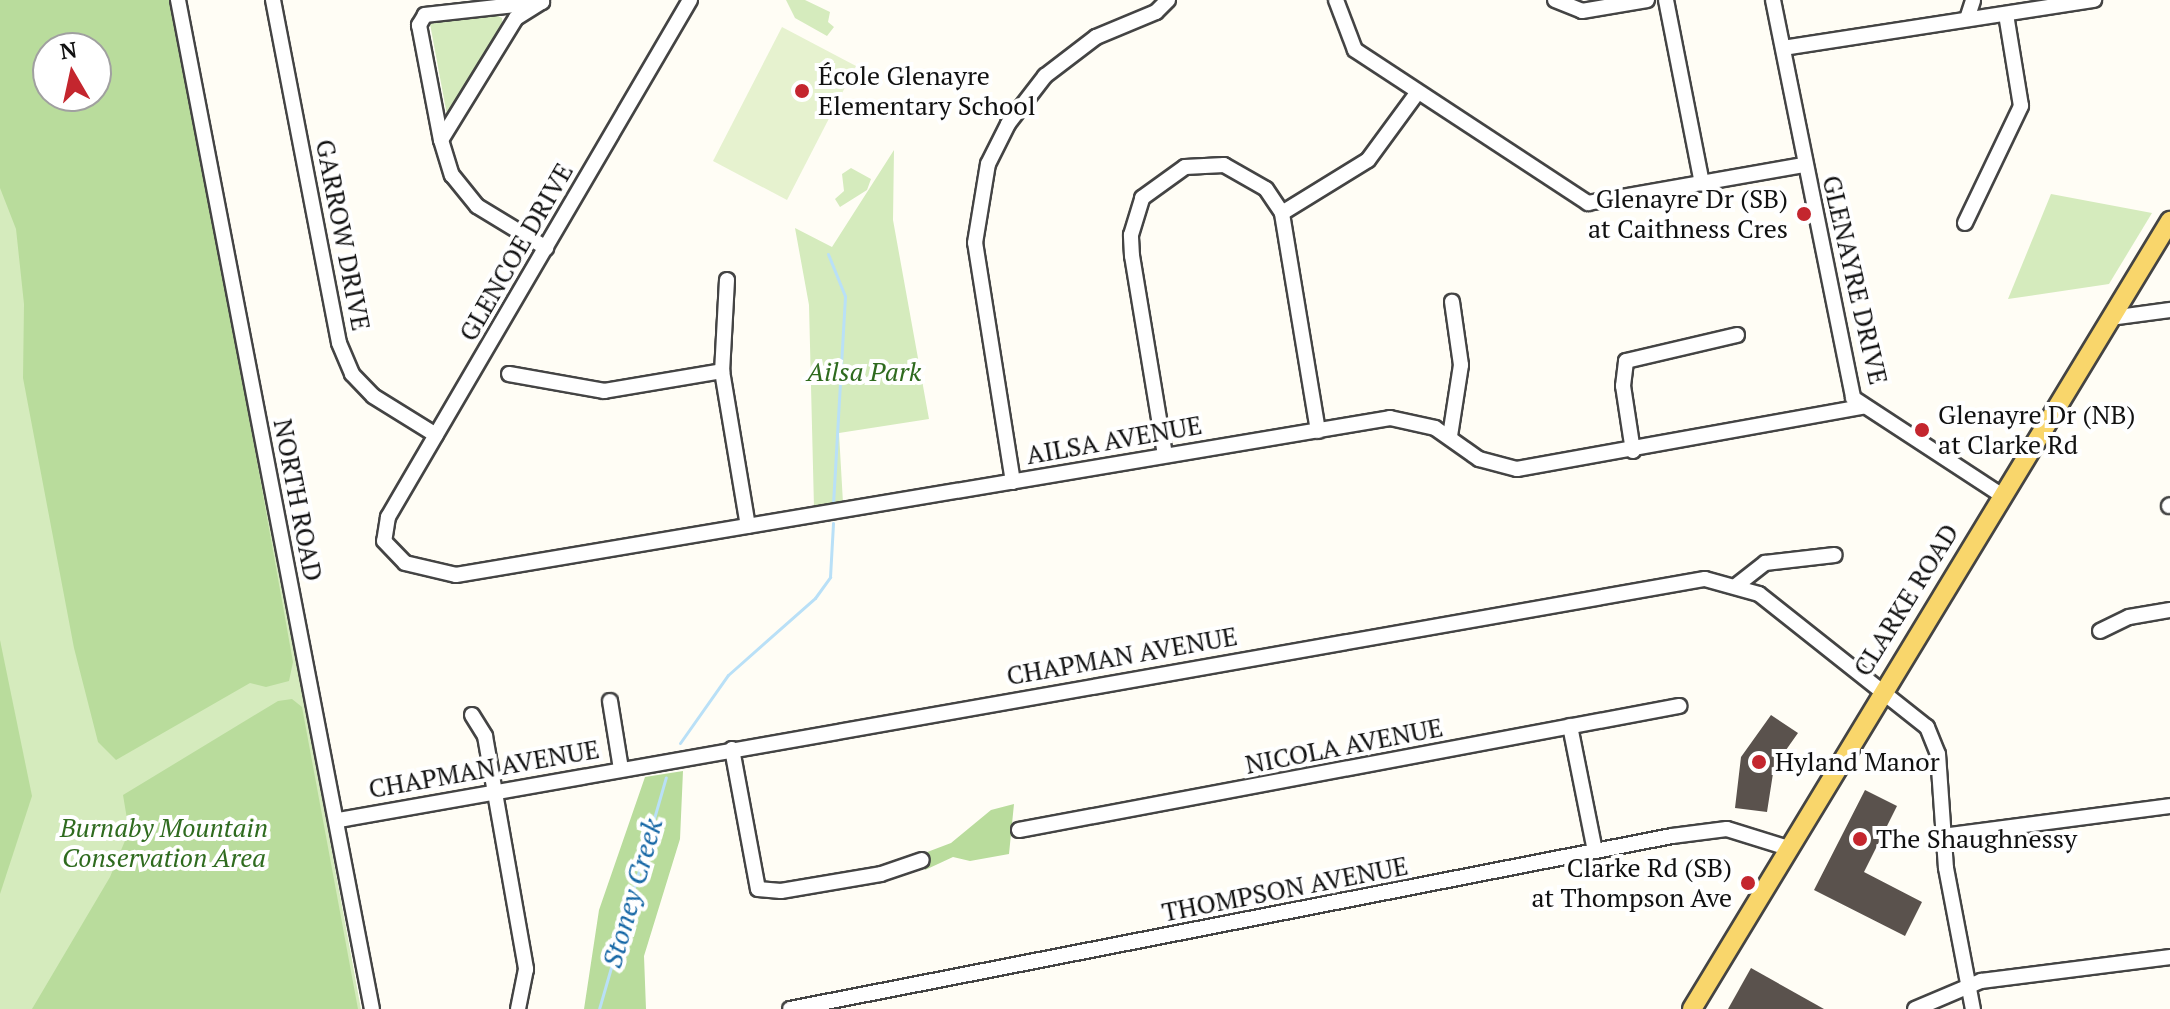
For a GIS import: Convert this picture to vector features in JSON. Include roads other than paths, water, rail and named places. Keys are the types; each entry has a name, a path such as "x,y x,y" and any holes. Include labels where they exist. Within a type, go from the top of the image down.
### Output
{"main road":[{"name":"CLARKE ROAD","path":"1692,1009 1883,688 2170,221"}],"street":[{"name":"NORTH ROAD","path":"178,0 339,820 372,1009"},
{"name":"GARROW DRIVE","path":"273,0 339,343 352,374 373,396 436,435"},
{"name":"GLENCOE DRIVE","path":"384,529 690,0"},
{"path":"1013,482 975,243 988,164 1008,124 1045,76 1096,37 1156,12 1168,0"},
{"path":"1336,0 1351,46 1417,93 1588,203 1804,165"},
{"path":"1555,0 1582,11 1647,0"},
{"path":"1666,0 1702,183"},
{"name":"GLENAYRE DRIVE","path":"1773,0 1848,385 1863,407 2001,495"},
{"path":"1967,19 1973,0"},
{"path":"1783,48 2094,0"},
{"path":"441,140 516,18 542,2 420,19 441,140 452,175 477,206 546,248"},
{"path":"1965,223 2021,106 2006,14"},
{"path":"1282,213 1368,160 1417,93"},
{"path":"1165,455 1131,235 1142,198 1185,167 1224,165 1266,189 1282,213 1318,431"},
{"path":"727,280 722,371 748,526"},
{"path":"1450,436 1461,365 1452,302"},
{"path":"2111,318 2170,310"},
{"path":"1633,451 1623,386 1626,361 1737,335"},
{"path":"509,374 604,391 722,371"},
{"name":"AILSA AVENUE","path":"384,529 391,553 440,576 1401,418 1450,436 1479,459 1517,469 1633,451 1863,407"},
{"path":"1737,585 1765,563 1835,555"},
{"name":"CHAPMAN AVENUE","path":"339,820 1673,580 1737,585 1759,594 1883,688 1932,735 1942,836 1973,1009"},
{"path":"2100,631 2129,617 2170,610"},
{"path":"610,701 621,769"},
{"name":"NICOLA AVENUE","path":"1019,830 1679,706"},
{"path":"472,715 485,736 526,969 518,1009"},
{"path":"1570,726 1595,851"},
{"path":"732,749 754,883 781,891 922,860"},
{"path":"1942,836 2170,806"},
{"name":"THOMPSON AVENUE","path":"790,1009 1595,851 1727,829 1788,848"},
{"path":"1915,1009 1968,985 2170,957"}],"waterway":[{"name":"Stoney Creek","path":"828,254 845,296 833,503"},
{"name":"Stoney Creek","path":"680,743 728,675 815,598 830,577 833,523"},
{"name":"Stoney Creek","path":"599,1009 666,777"}],"place":[{"name":"École Glenayre Elementary School","path":"802,91"},
{"name":"Glenayre Dr (SB) at Caithness Cres","path":"1804,214"},
{"name":"Glenayre Dr (NB) at Clarke Rd","path":"1922,430"},
{"name":"Hyland Manor","path":"1759,762"},
{"name":"The Shaughnessy","path":"1860,839"},
{"name":"Clarke Rd (SB) at Thompson Ave","path":"1748,883"}],"park label":[{"name":"Ailsa Park","path":"864,372"},
{"name":"Burnaby Mountain Conservation Area","path":"164,843"}]}
